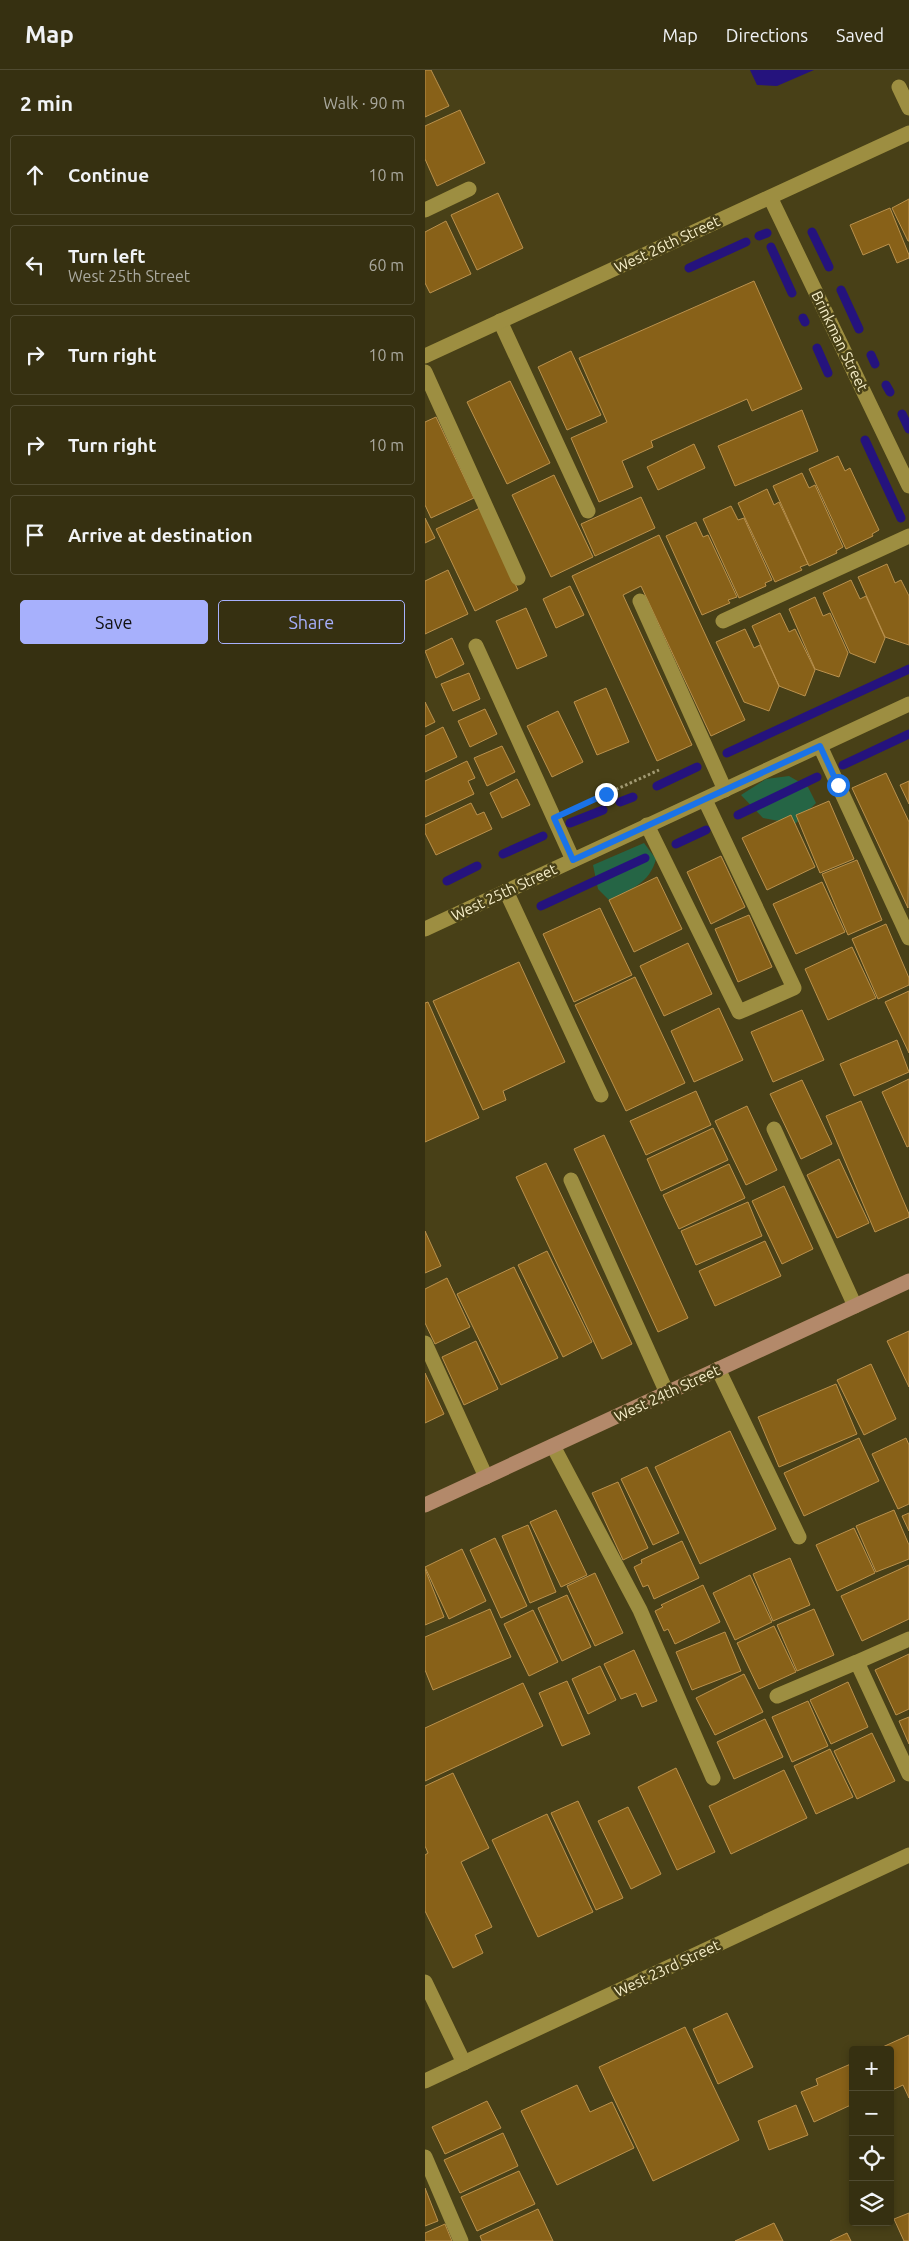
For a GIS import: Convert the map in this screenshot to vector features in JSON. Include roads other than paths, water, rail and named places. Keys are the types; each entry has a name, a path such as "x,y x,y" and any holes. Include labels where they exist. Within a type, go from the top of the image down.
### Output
{"street":[{"path":"899,87 909,108"},
{"name":"West 26th Street","path":"425,356 909,133"},
{"path":"425,210 469,189"},
{"name":"Brinkman Street","path":"770,197 909,486"},
{"path":"501,321 588,511"},
{"path":"425,372 518,578"},
{"path":"723,621 909,536"},
{"path":"640,601 725,790"},
{"path":"476,646 573,860"},
{"name":"West 25th Street","path":"425,929 909,704"},
{"path":"820,746 909,938"},
{"path":"647,825 739,1012 794,988 705,800"},
{"path":"506,891 601,1095"},
{"path":"774,1129 855,1306"},
{"path":"571,1180 667,1392"},
{"name":"West 24th Street","path":"425,1505 909,1281"},
{"path":"425,1343 485,1477"},
{"path":"718,1369 799,1537"},
{"path":"553,1446 640,1610 713,1778"},
{"path":"777,1696 909,1639"},
{"path":"857,1662 909,1774"},
{"name":"West 23rd Street","path":"425,2081 909,1855"},
{"path":"425,1982 464,2063"},
{"path":"425,2157 461,2241"}],"waterway":[{"path":"812,232 829,267"},
{"path":"759,236 767,233"},
{"path":"689,268 746,242"},
{"path":"771,247 792,293"},
{"path":"841,290 859,329"},
{"path":"803,318 805,322"},
{"path":"817,348 828,373"},
{"path":"871,355 875,364"},
{"path":"886,385 890,392"},
{"path":"902,414 909,429"},
{"path":"865,440 901,518"},
{"path":"727,753 909,669"},
{"path":"843,765 909,734"},
{"path":"657,786 697,767"},
{"path":"738,815 817,777"},
{"path":"620,802 633,797"},
{"path":"570,823 603,810"},
{"path":"676,844 706,830"},
{"path":"503,854 543,836"},
{"path":"541,906 645,858"},
{"path":"447,881 477,866"}]}
